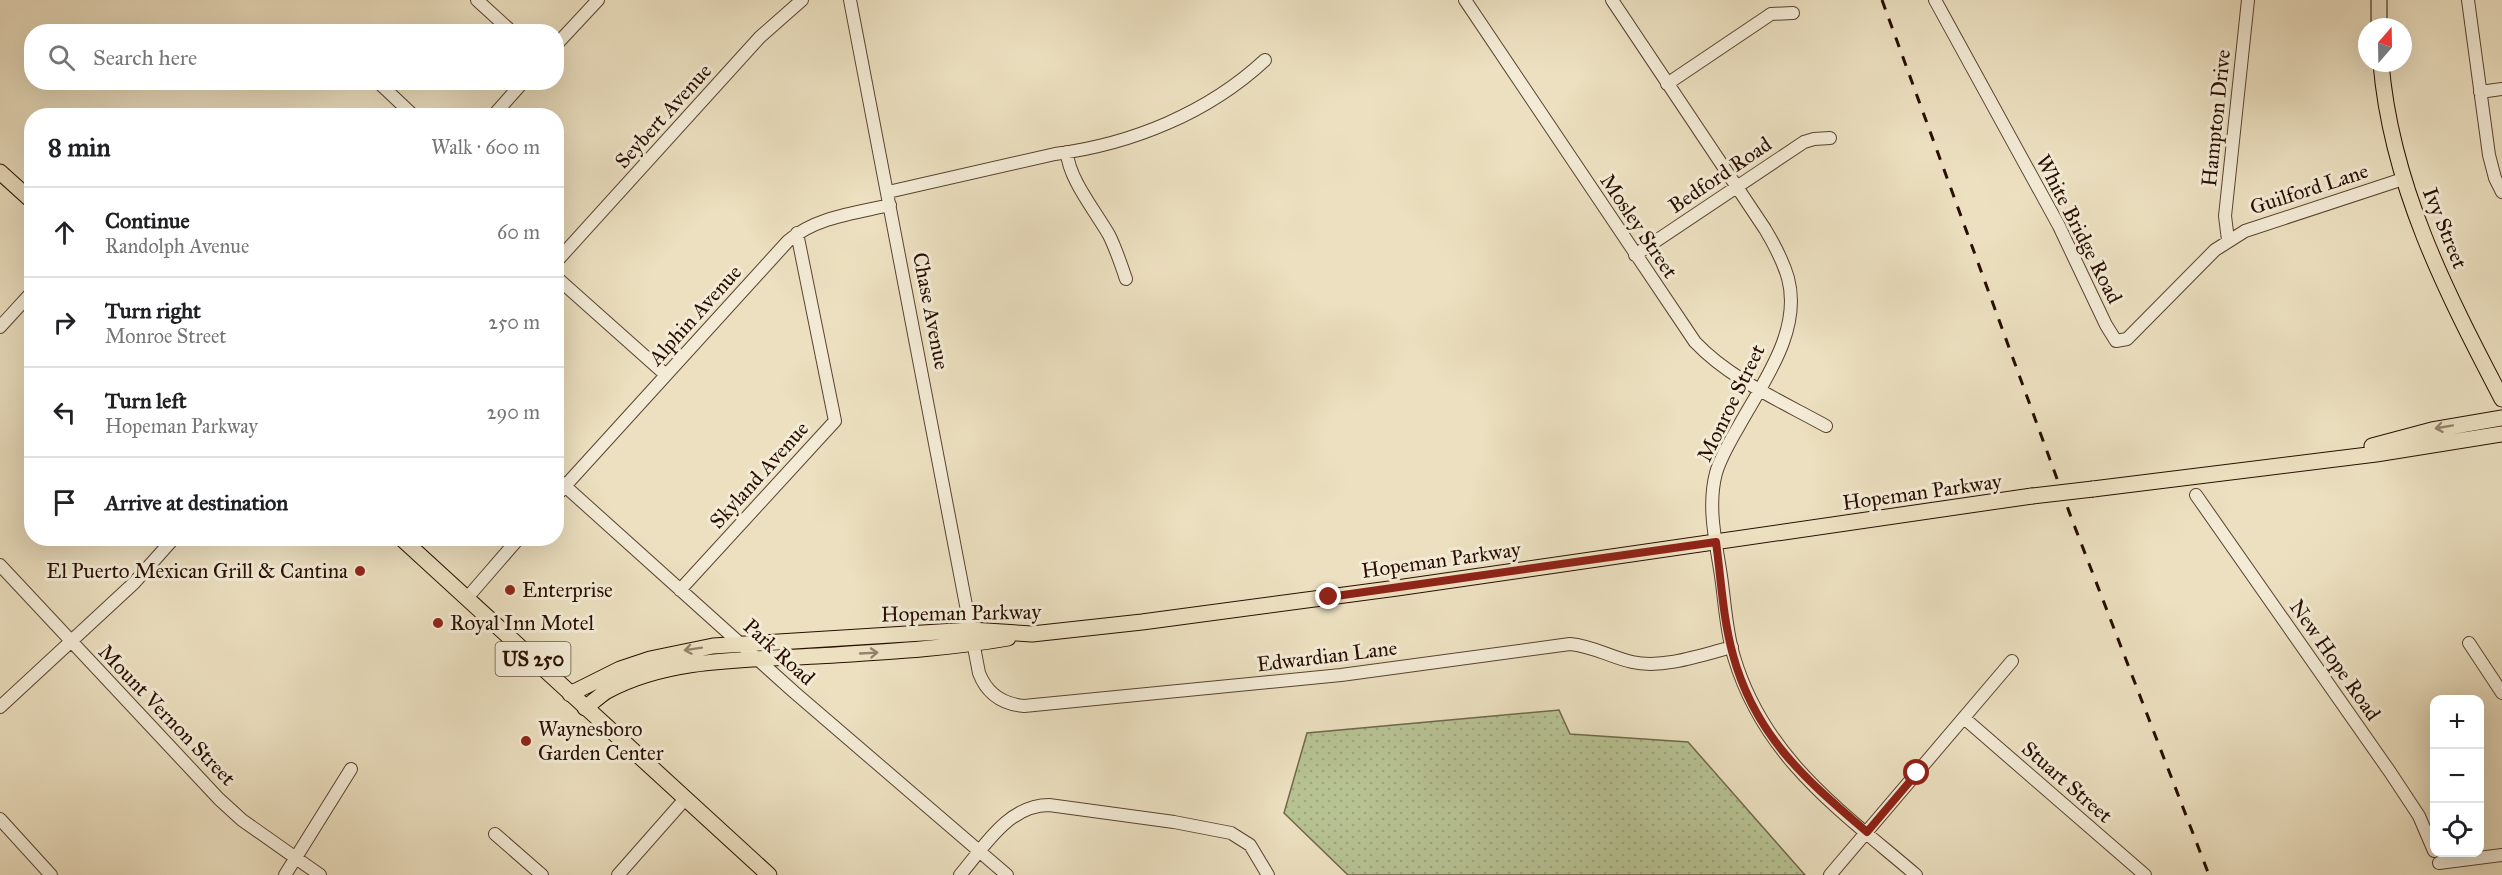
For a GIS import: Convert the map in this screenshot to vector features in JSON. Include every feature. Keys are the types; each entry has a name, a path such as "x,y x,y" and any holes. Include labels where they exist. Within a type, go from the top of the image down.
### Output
{"main road":[{"path":"2379,0 2379,18"},
{"name":"Ivy Street","path":"2382,72 2386,104 2403,179 2429,251 2502,399"},
{"path":"0,172 24,194"},
{"name":"Hopeman Parkway","path":"2323,459 2432,429 2502,418"},
{"name":"Hopeman Parkway","path":"570,694 620,669 650,658 713,646 1032,634 1142,622 1397,588 2032,496 2376,454 2502,434"},
{"name":"US 250","path":"410,546 769,875"},
{"path":"585,708 605,692 657,674 717,661 889,652 973,637"}],"street":[{"path":"477,0 503,24"},
{"path":"564,36 598,0"},
{"name":"Seybert Avenue","path":"564,253 760,37 802,0"},
{"name":"Chase Avenue","path":"850,0 973,637"},
{"name":"Mosley Street","path":"1465,0 1695,342 1716,362 1826,426"},
{"name":"Monroe Street","path":"1612,0 1773,244 1785,268 1790,288 1791,308 1788,328 1759,389 1725,450 1716,474 1712,499 1732,647 1744,688 1758,716 1783,754 1816,789 1916,875"},
{"name":"White Bridge Road","path":"1935,0 2054,217 2116,341 2127,339 2215,250 2228,240"},
{"name":"Hampton Drive","path":"2228,240 2225,216 2248,0"},
{"path":"2468,0 2489,155 2495,178 2502,192"},
{"path":"1667,84 1771,14 1793,13"},
{"name":"Alphin Avenue","path":"564,479 666,375 797,233 818,222 889,199 1132,136 1174,120 1231,87 1265,60"},
{"path":"2480,92 2502,89"},
{"path":"386,90 406,108"},
{"path":"500,108 516,90"},
{"name":"Bedford Road","path":"1635,255 1804,142 1830,138"},
{"path":"1067,152 1068,163 1110,237 1126,279"},
{"name":"Guilford Lane","path":"2228,240 2263,224 2403,179"},
{"name":"Skyland Avenue","path":"680,590 835,421 797,233"},
{"path":"564,284 666,375"},
{"path":"0,327 24,301"},
{"name":"Park Road","path":"564,485 741,644 1007,875"},
{"name":"New Hope Road","path":"2196,495 2390,772 2419,816 2437,860"},
{"path":"0,707 134,583 167,546"},
{"path":"467,598 512,546"},
{"name":"Mount Vernon Street","path":"0,565 219,799 242,820 320,875"},
{"name":"Edwardian Lane","path":"973,637 979,673 986,687 1003,702 1024,706 1341,675 1570,644 1590,646 1631,662 1647,664 1732,647"},
{"path":"2469,643 2502,693"},
{"path":"1830,875 2012,661"},
{"name":"Stuart Street","path":"1964,718 2145,875"},
{"path":"285,875 351,769"},
{"path":"618,875 685,799"},
{"path":"960,875 1017,813 1039,805 1062,806 1213,829 1241,838 1257,853 1268,875"},
{"path":"0,819 51,875"},
{"path":"495,834 542,875"},
{"path":"2437,860 2502,855"}],"green space":[{"path":"1559,710 1570,734 1688,742 1805,875 1348,875 1284,813 1307,733"}],"railway":[{"path":"1882,0 2071,517 2209,875"}],"place":[{"name":"El Puerto Mexican Grill & Cantina","path":"360,571"},
{"name":"Enterprise","path":"510,590"},
{"name":"Royal Inn Motel","path":"438,623"},
{"name":"Waynesboro Garden Center","path":"526,741"}],"route":[{"path":"1329,597 1716,542 1733,655 1744,688 1758,716 1783,754 1816,789 1867,832 1917,773"}]}
